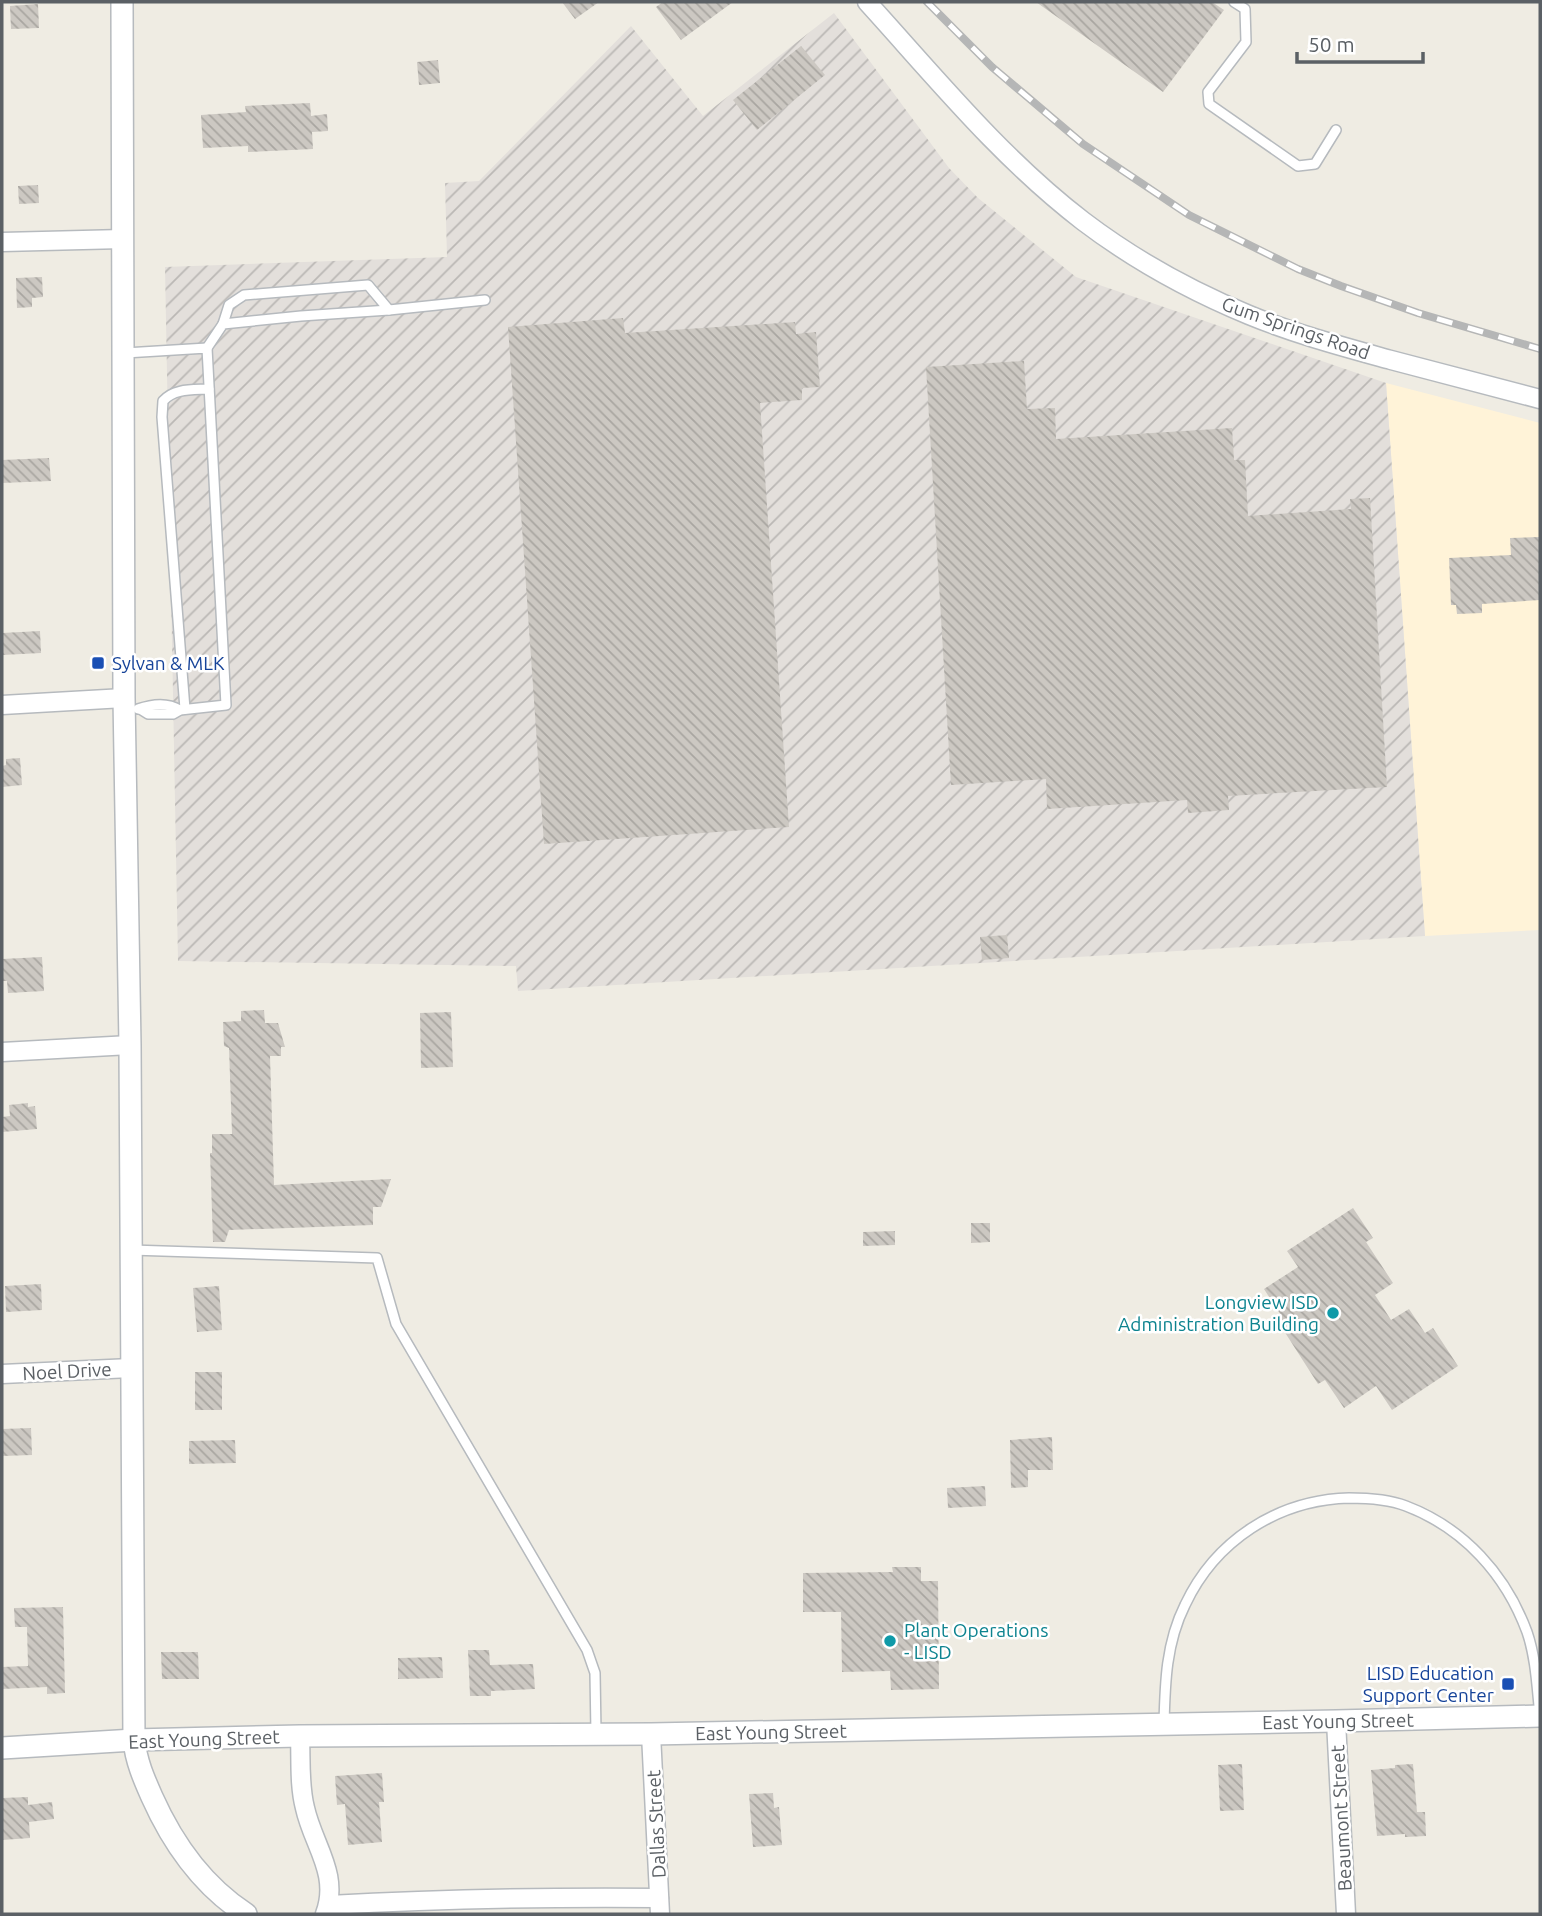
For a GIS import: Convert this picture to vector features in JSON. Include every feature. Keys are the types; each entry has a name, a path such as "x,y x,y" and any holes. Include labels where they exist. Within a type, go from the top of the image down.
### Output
{"street":[{"path":"122,2 123,353 129,705 134,1740 140,1770 174,1840 203,1878 246,1914"},
{"name":"Gum Springs Road","path":"867,2 1021,168 1085,222 1159,271 1250,315 1291,330 1540,399"},
{"path":"2,242 123,239"},
{"path":"2,705 129,705"},
{"path":"2,1052 130,1045"},
{"name":"Noel Drive","path":"2,1374 131,1368"},
{"name":"East Young Street","path":"2,1748 134,1740 300,1736 596,1735 1540,1716"},
{"name":"Beaumont Street","path":"1336,1721 1346,1914"},
{"name":"Dallas Street","path":"651,1734 660,1906"},
{"path":"300,1736 303,1800 330,1877 327,1910 444,1899 554,1897 660,1906"}],"lane":[{"path":"1234,2 1245,9 1246,42 1208,92 1209,104 1298,166 1315,164 1336,130"},
{"path":"129,705 171,705 183,709 226,705 207,348 223,324 229,305 244,295 368,285 389,310"},
{"path":"223,324 485,300"},
{"path":"123,353 207,348"},
{"path":"183,709 163,401 168,394 177,391 209,389"},
{"path":"131,1250 377,1258 396,1324 587,1650 595,1673 596,1735"},
{"path":"1164,1724 1166,1673 1172,1639 1185,1605 1214,1560 1252,1527 1279,1512 1324,1500 1358,1498 1388,1501 1422,1513 1460,1536 1484,1558 1500,1579 1526,1630 1531,1646 1540,1716"}],"shaded area":[{"path":"834,13 949,168 978,198 1076,277 1386,383 1425,936 518,991 516,966 178,961 165,267 447,257 445,183 479,181 631,26 703,116"},
{"path":"1386,383 1540,423 1540,930 1425,936"}],"building":[{"path":"562,2 599,2 575,19"},
{"path":"663,2 733,2 681,40 656,7"},
{"path":"1036,2 1212,2 1224,10 1163,92"},
{"path":"38,4 39,28 11,29 10,6"},
{"path":"801,46 825,75 757,130 733,100"},
{"path":"438,60 440,83 419,85 417,62"},
{"path":"310,103 311,116 327,114 328,131 312,132 313,149 248,152 248,146 203,148 201,115 246,112 245,106"},
{"path":"38,185 39,203 19,204 18,186"},
{"path":"42,277 43,297 32,298 32,307 17,308 16,278"},
{"path":"623,318 625,333 795,322 796,334 816,332 820,387 802,388 802,400 760,403 789,827 544,844 508,327"},
{"path":"1024,361 1027,409 1055,408 1056,439 1232,428 1234,460 1245,460 1248,516 1351,509 1350,499 1370,498 1387,787 1228,796 1229,810 1188,813 1187,800 1047,809 1046,779 951,785 926,367"},
{"path":"49,458 51,481 2,483 2,460"},
{"path":"1540,537 1540,600 1482,604 1482,613 1457,614 1456,605 1451,605 1449,558 1511,555 1510,538"},
{"path":"40,631 41,653 2,655 2,633"},
{"path":"20,758 22,785 2,787 2,766 6,765 6,759"},
{"path":"1007,935 1009,958 982,960 980,937"},
{"path":"42,957 44,991 8,993 7,981 2,981 2,959"},
{"path":"264,1010 265,1023 278,1023 285,1047 281,1047 281,1056 270,1056 274,1185 391,1179 381,1207 373,1207 373,1225 229,1230 225,1242 213,1242 210,1153 212,1134 232,1134 229,1048 224,1046 223,1022 241,1021 241,1011"},
{"path":"451,1012 453,1067 421,1068 420,1013"},
{"path":"28,1103 28,1107 35,1106 37,1129 2,1132 2,1117 10,1116 9,1105"},
{"name":"Longview ISD Administration Building","path":"1353,1208 1373,1238 1366,1242 1393,1283 1375,1295 1391,1320 1409,1309 1425,1333 1433,1328 1458,1366 1392,1410 1376,1386 1344,1408 1325,1380 1318,1384 1277,1320 1282,1317 1264,1289 1298,1267 1287,1251"},
{"path":"971,1223 990,1223 990,1242 971,1243"},
{"path":"895,1231 895,1245 863,1246 863,1232"},
{"path":"41,1284 42,1310 6,1312 5,1286"},
{"path":"219,1286 222,1330 197,1332 193,1288"},
{"path":"195,1372 222,1372 222,1410 195,1410"},
{"path":"31,1428 32,1455 2,1456 2,1429"},
{"path":"1052,1437 1053,1470 1028,1470 1028,1487 1011,1488 1010,1440"},
{"path":"235,1440 236,1463 189,1464 189,1441"},
{"path":"985,1486 986,1506 948,1508 947,1488"},
{"name":"Plant Operations - LISD","path":"892,1567 921,1567 921,1581 938,1581 939,1689 891,1690 890,1671 842,1672 841,1612 803,1612 803,1573 893,1572"},
{"path":"63,1607 65,1693 47,1694 47,1687 2,1689 2,1667 28,1666 27,1627 15,1627 14,1608"},
{"path":"468,1650 489,1650 490,1665 533,1664 535,1689 491,1691 491,1696 470,1696"},
{"path":"161,1652 198,1652 199,1679 162,1679"},
{"path":"442,1657 443,1678 398,1679 398,1658"},
{"path":"1242,1764 1244,1810 1220,1811 1218,1765"},
{"path":"1413,1764 1417,1812 1425,1812 1426,1836 1377,1836 1371,1770"},
{"path":"382,1773 384,1802 379,1802 382,1842 348,1845 345,1804 337,1805 335,1776"},
{"path":"773,1793 774,1808 779,1807 782,1845 753,1847 749,1794"},
{"path":"28,1797 28,1805 52,1802 54,1819 29,1822 30,1838 2,1840 2,1798"}],"railway":[{"path":"927,2 992,67 1083,144 1189,215 1298,269 1341,286 1418,313 1540,349"}],"place":[{"name":"Sylvan & MLK","path":"98,663"},
{"name":"Longview ISD Administration Building","path":"1333,1313"},
{"name":"Plant Operations - LISD","path":"890,1641"},
{"name":"LISD Education Support Center","path":"1508,1684"}]}
